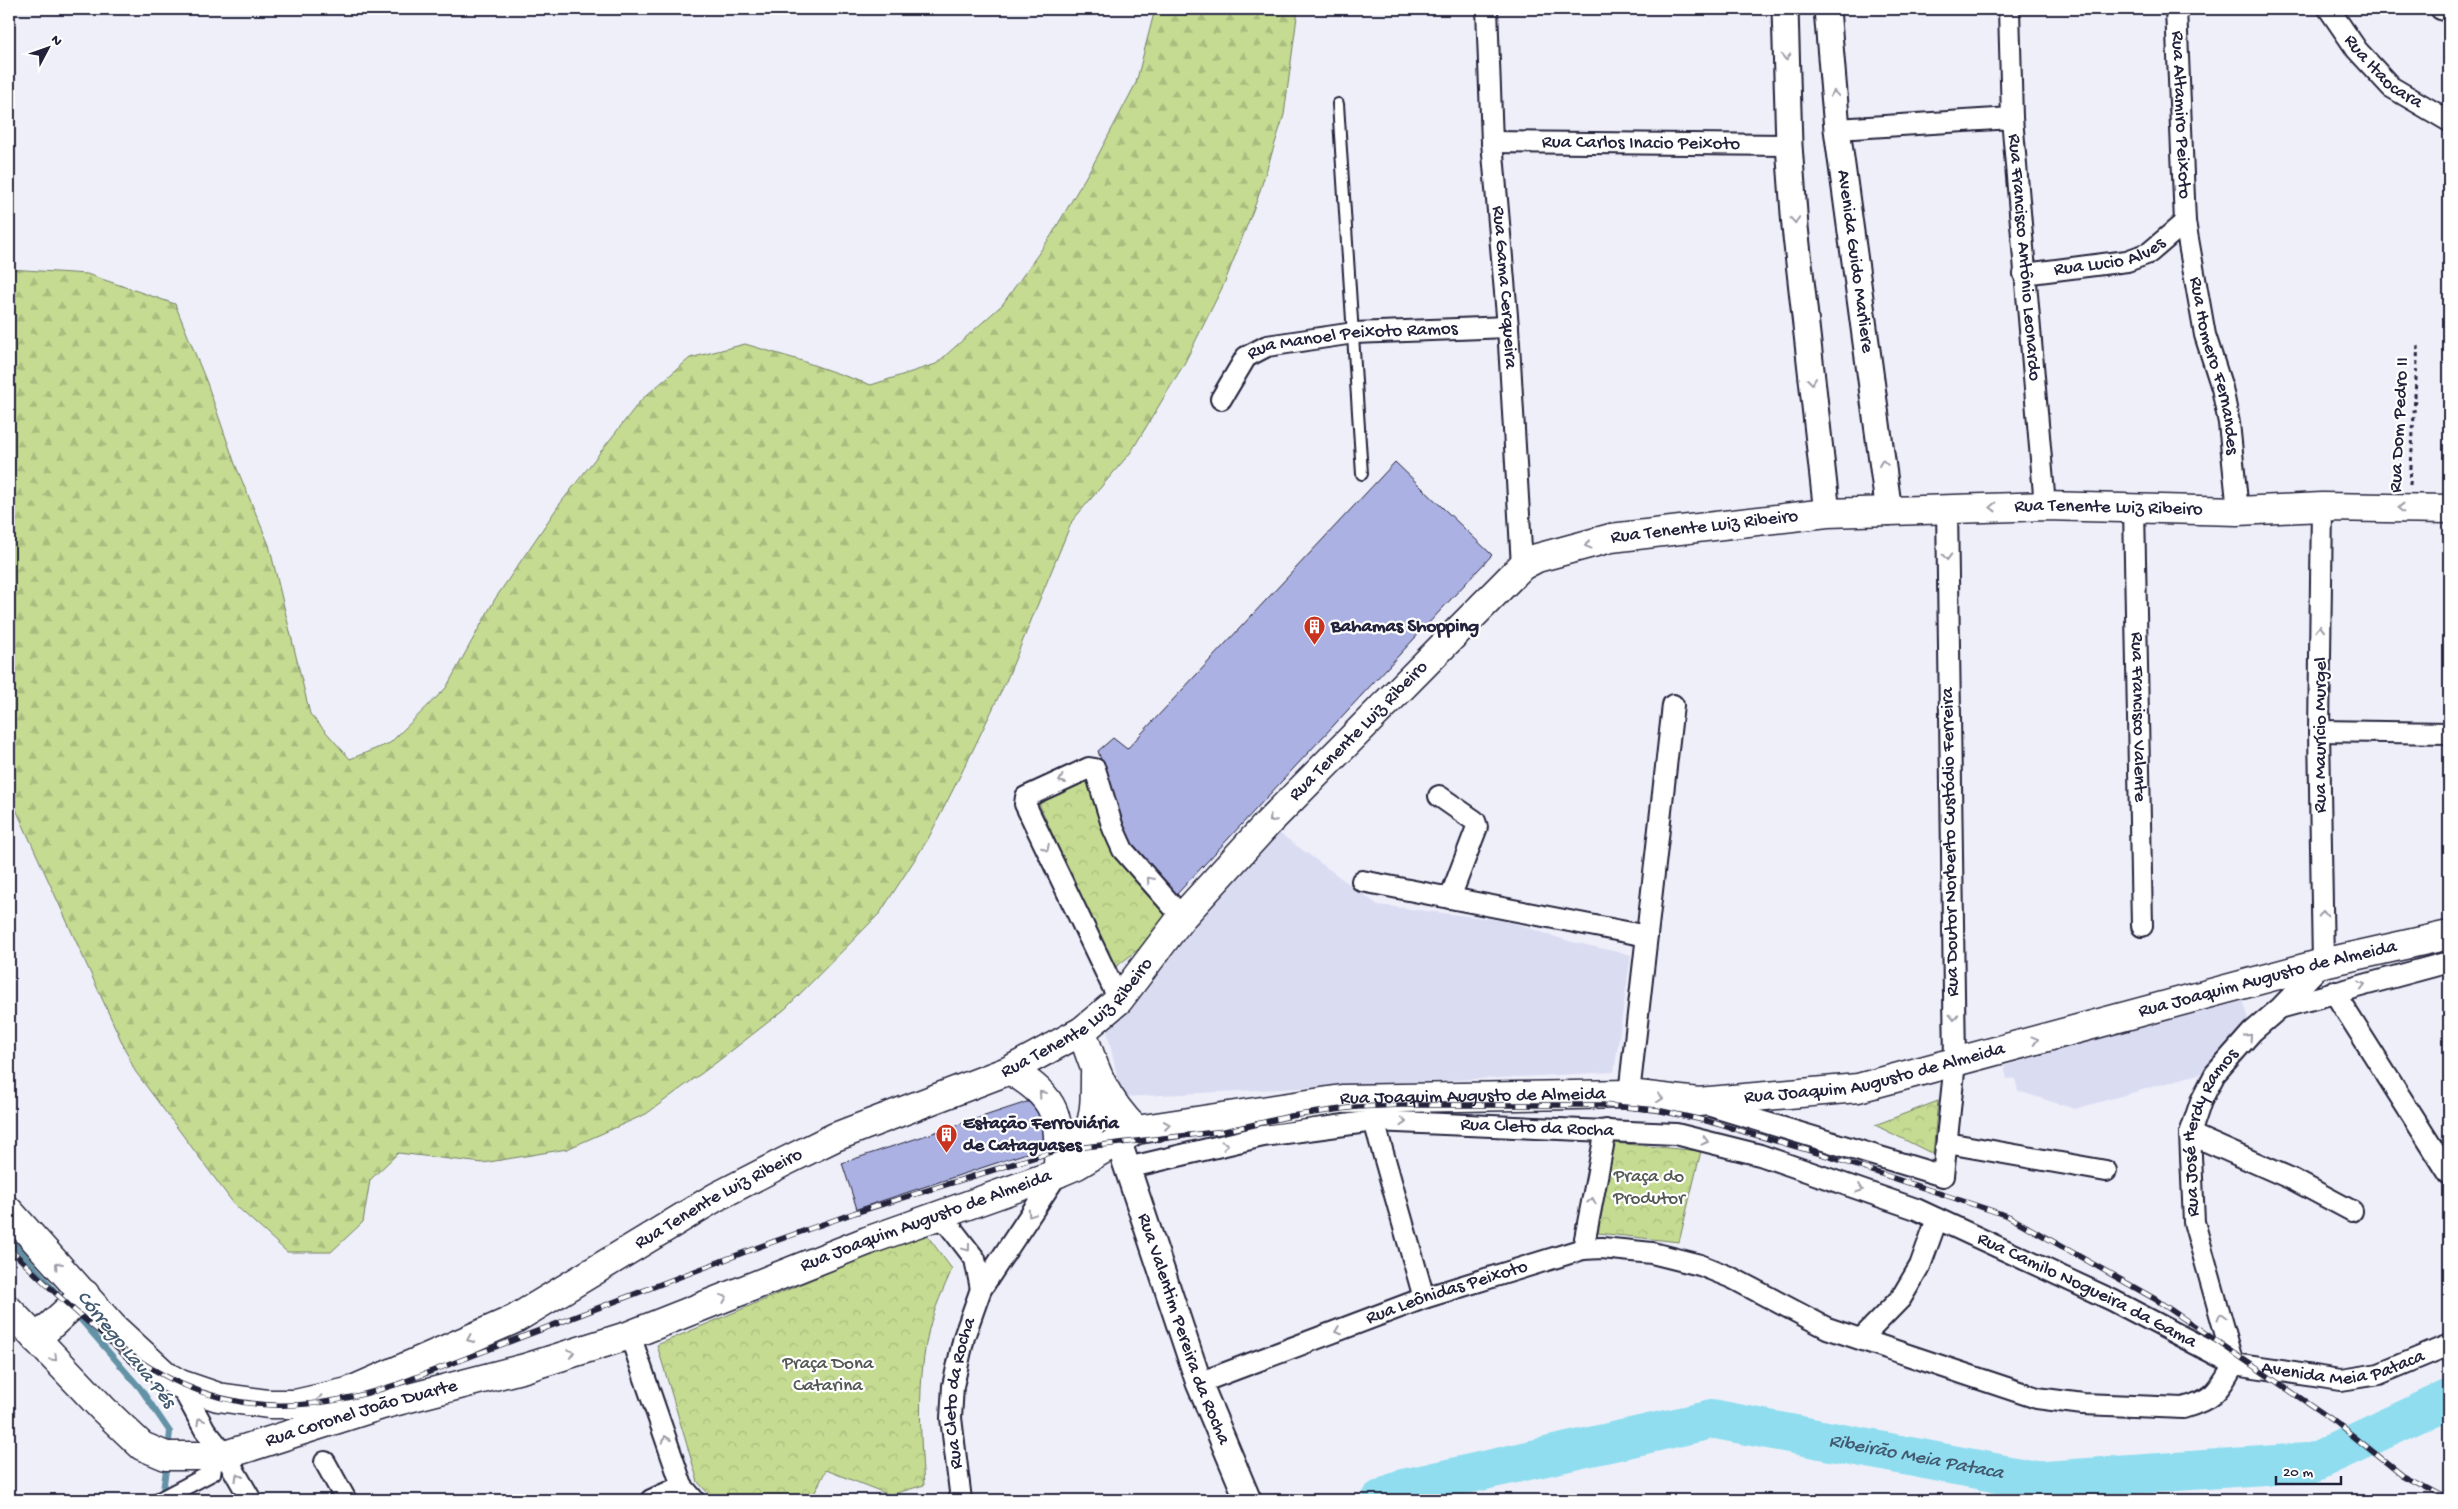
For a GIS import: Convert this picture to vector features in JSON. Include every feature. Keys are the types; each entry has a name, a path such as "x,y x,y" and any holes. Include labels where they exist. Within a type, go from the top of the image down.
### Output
{"main road":[{"name":"Rua Tenente Luiz Ribeiro","path":"515,1319 716,1197 784,1162 836,1137 1010,1070 1082,1031 1119,1000 1182,916 1267,824 1522,566 1536,558 1611,538 1826,513 2045,506 2238,511 2322,507 2449,509"},
{"name":"Rua Joaquim Augusto de Almeida","path":"525,1368 630,1335 784,1273 1077,1165 1126,1149 1342,1099 1629,1094 1698,1102 1858,1088 2323,963 2449,935"},
{"path":"1082,1031 1095,1072 1124,1117 1126,1149"},
{"path":"1010,1070 1034,1085 1051,1104 1057,1125 1058,1173"},
{"path":"1058,1173 1088,1132 1095,1110 1095,1072"},
{"name":"Rua Coronel João Duarte","path":"9,1211 114,1328 166,1376 180,1384 218,1397 268,1404 294,1404 318,1400 348,1392 515,1319"},
{"path":"36,1339 85,1294"},
{"name":"Rua Coronel João Duarte","path":"9,1310 103,1409 142,1446 166,1456 212,1456 382,1405 525,1368"}],"street":[{"name":"Rua Gama Cerqueira","path":"1487,9 1492,142 1508,327 1522,566"},
{"path":"1784,9 1789,145 1795,226 1826,513"},
{"name":"Avenida Guido Marliere","path":"1827,9 1837,129 1890,512"},
{"name":"Rua Francisco Antônio Leonardo","path":"2009,9 2012,118 2045,506"},
{"name":"Rua Altamiro Peixoto","path":"2176,9 2185,222"},
{"name":"Rua Itaocara","path":"2328,9 2357,50 2391,87 2449,121"},
{"path":"2441,9 2449,11"},
{"path":"1837,129 2012,118"},
{"name":"Rua Carlos Inacio Peixoto","path":"1492,142 1789,145"},
{"name":"Rua Lucio Alves","path":"2024,274 2127,261 2148,254 2185,222"},
{"name":"Rua Homero Fernandes","path":"2185,222 2205,335 2222,388 2229,423 2238,511"},
{"name":"Rua Manoel Peixoto Ramos","path":"1221,399 1246,357 1267,346 1354,333 1508,327"},
{"name":"Rua Maurício Murgel","path":"2322,507 2320,731 2323,963"},
{"name":"Rua Doutor Norberto Custódio Ferreira","path":"1698,1102 1943,1176 1955,1062 1947,508"},
{"name":"Rua Francisco Valente","path":"2134,508 2142,926"},
{"path":"1629,1094 1673,705"},
{"path":"2320,731 2449,733"},
{"path":"1119,1000 1025,804 1026,797 1089,768 1095,769 1113,828 1123,850 1182,916"},
{"path":"1439,796 1475,821 1478,827 1450,898"},
{"path":"1362,881 1647,936"},
{"path":"2281,1008 2449,962"},
{"name":"Rua José Herdy Ramos","path":"2234,1364 2194,1222 2190,1134 2201,1101 2215,1074 2252,1032 2281,1008 2323,963"},
{"path":"2334,992 2449,1174"},
{"path":"1374,1121 1424,1298"},
{"name":"Rua Cleto da Rocha","path":"1126,1149 1263,1136 1374,1121 1676,1134 1760,1155 1916,1209 1937,1220"},
{"path":"1583,1249 1606,1130"},
{"path":"2190,1134 2292,1178 2352,1210"},
{"path":"1946,1143 2106,1171"},
{"name":"Rua Valentim Pereira da Rocha","path":"1126,1149 1199,1383 1246,1499"},
{"name":"Rua Cleto da Rocha","path":"961,1500 951,1418 952,1386 964,1337 981,1289 1058,1173"},
{"path":"935,1218 948,1224 975,1259 981,1289"},
{"path":"1861,1339 1901,1298 1920,1266 1937,1220"},
{"name":"Rua Camilo Nogueira da Gama","path":"1937,1220 2112,1300 2234,1364"},
{"name":"Rua Leônidas Peixoto","path":"1199,1383 1424,1298 1583,1249 1602,1248 1652,1253 1700,1265 1732,1278 1826,1328 2037,1398 2083,1404 2183,1408 2198,1404 2218,1391 2234,1364"},
{"path":"630,1335 688,1493 651,1500"},
{"name":"Avenida Meia Pataca","path":"2234,1364 2341,1380 2379,1374 2449,1345"},
{"path":"160,1500 213,1472 212,1456 205,1430 180,1384"},
{"path":"212,1456 251,1500"},
{"path":"325,1462 346,1500"}],"lane":[{"path":"1338,104 1362,474"}],"path":[{"name":"Rua Dom Pedro II","path":"2409,509 2418,343"}],"shaded area":[{"path":"1275,830 1378,905 1508,921 1568,941 1631,955 1614,1072 1122,1097 1107,1031"},
{"path":"2242,999 2248,1020 2224,1047 2212,1070 2075,1109 2018,1091 2015,1078 2007,1079 2004,1066"}],"green space":[{"path":"1155,9 1298,9 1284,115 1257,200 1224,284 1184,364 1131,452 1072,521 1007,679 970,756 928,839 880,913 785,1009 646,1114 567,1149 483,1163 398,1153 370,1180 363,1222 331,1252 287,1252 234,1204 135,1071 9,794 9,269 87,274 175,304 207,383 235,464 269,545 310,714 350,759 390,743 446,688 495,599 559,505 641,400 690,358 745,344 871,385 936,364 1002,305 1051,236 1095,161 1136,83"},
{"path":"1085,777 1112,835 1172,911 1140,948 1112,970 1037,799"},
{"path":"1938,1101 1933,1154 1875,1125"},
{"name":"Praça do Produtor","path":"1614,1143 1701,1151 1679,1242 1598,1233"},
{"name":"Praça Dona Catarina","path":"926,1234 952,1269 931,1321 925,1349 921,1388 924,1485 890,1495 826,1470 811,1500 714,1500 698,1482 657,1345 882,1250"}],"building":[{"name":"Bahamas Shopping","path":"1395,462 1492,555 1176,895 1132,848 1098,751 1113,738 1127,749"},
{"name":"Estação Ferroviária de Cataguases","path":"1036,1099 1051,1145 857,1209 842,1163"}],"waterway":[{"name":"Córrego Lava Pés","path":"9,1238 65,1303"},
{"name":"Córrego Lava Pés","path":"74,1312 140,1388 170,1432 168,1450"},
{"name":"Ribeirão Meia Pataca","path":"1380,1500 1401,1489 1714,1419 2038,1481 2314,1462 2449,1399"},
{"name":"Córrego Lava Pés","path":"162,1497 167,1463"}],"railway":[{"path":"9,1248 96,1329 139,1360 182,1384 228,1400 279,1405 335,1400 398,1384 753,1249 854,1213 1058,1150 1225,1131 1291,1116 1356,1107 1401,1105 1602,1105 1657,1110 1707,1121 1818,1153 2008,1216 2155,1299 2337,1423 2402,1475 2449,1500"}],"place":[{"name":"Bahamas Shopping","path":"1315,646"},
{"name":"Estação Ferroviária de Cataguases","path":"947,1154"}]}
